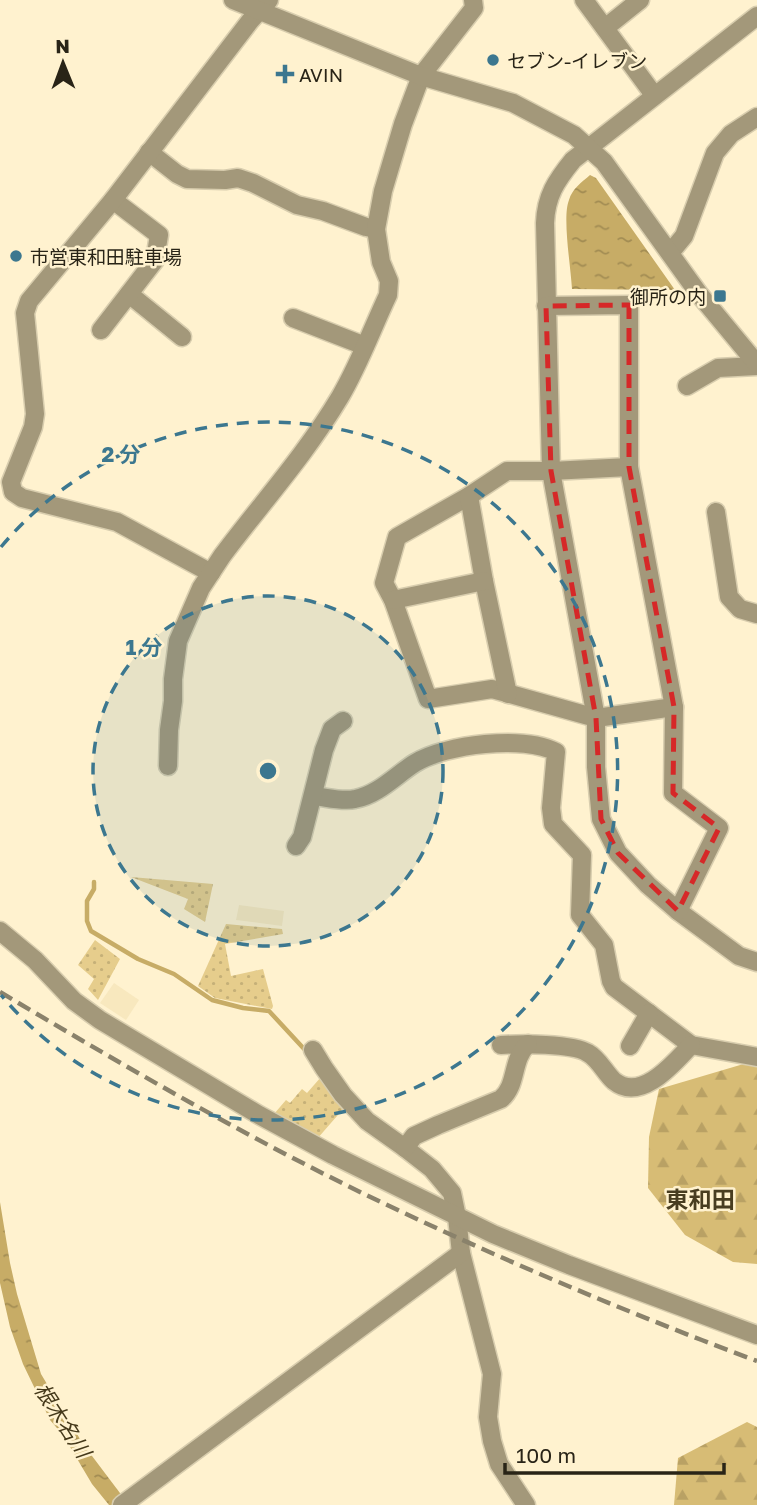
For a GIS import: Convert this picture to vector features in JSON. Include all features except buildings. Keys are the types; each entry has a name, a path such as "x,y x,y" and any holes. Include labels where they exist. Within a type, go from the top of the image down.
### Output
{"street":[{"path":"233,0 264,5 421,76 513,103 575,135 604,162 699,294 757,365"},
{"path":"168,766 178,641 211,573 305,448 340,396 365,346 388,295 389,281 381,262 376,229 383,191 403,124 421,76 474,8 473,0"},
{"path":"584,0 654,95"},
{"path":"605,28 640,0"},
{"path":"753,0 757,6"},
{"path":"211,573 117,522 22,498 13,492 11,482 33,427 35,414 25,313 29,301 113,200 264,5"},
{"path":"757,16 573,160 555,182 545,207 551,471 596,718 596,767 601,819 618,852 648,885 739,956 757,962"},
{"path":"670,253 684,236 715,153 731,134 757,117"},
{"path":"149,152 177,174 187,178 238,178 297,205 376,229"},
{"path":"101,330 155,260 159,235 113,200"},
{"path":"129,294 182,337"},
{"path":"546,306 629,305 629,467 674,707 673,793 719,828 678,911"},
{"path":"293,318 365,346"},
{"path":"687,386 718,368 757,365"},
{"path":"629,467 507,471 397,537 384,583 394,600 428,699 492,689 596,718 674,707"},
{"path":"469,496 508,694"},
{"path":"716,512 729,597 740,609 757,614"},
{"path":"394,600 484,581"},
{"path":"296,846 302,837 332,729 343,721"},
{"path":"313,796 355,799 376,791 417,762 439,752 469,746 509,743 549,748 556,752 551,808 553,824 582,855 580,915 604,945 614,987 691,1045 757,1057"},
{"path":"0,932 35,960 74,1001 100,1020 332,1156 493,1234 757,1335"},
{"path":"630,1046 649,1013"},
{"path":"501,1045 528,1044 578,1049 589,1053 615,1081 624,1086 635,1087 664,1073 691,1045"},
{"path":"405,1148 414,1136 500,1099 508,1093 518,1057 528,1044"},
{"path":"313,1050 342,1096 367,1121 432,1169 452,1193 461,1253 492,1374 488,1417 492,1440 499,1464 526,1505"},
{"path":"122,1505 461,1253"}],"highlighted area":[{"path":"629,305 629,467 674,707 673,793 719,828 678,911 618,853 601,819 596,718 551,471 546,306"}],"shaded area":[{"path":"131,877 213,884 205,922 184,909 188,899"},
{"path":"239,905 284,911 282,926 236,920"},
{"path":"226,924 282,929 283,934 225,944 231,976 263,969 272,1009 215,998 198,986"},
{"path":"95,940 120,959 98,1000 88,989 94,979 78,965"},
{"path":"114,983 139,1000 126,1020 100,1003"},
{"path":"321,1077 344,1108 317,1139 274,1114 286,1100 290,1103 302,1089 307,1093"}],"green space":[{"path":"757,1060 757,1264 733,1262 685,1235 648,1188 649,1137 659,1089"},
{"path":"747,1422 757,1427 757,1505 674,1505 678,1458"}],"water":[{"path":"590,175 596,178 675,290 572,289 567,208 572,192"},
{"name":"根木名川","path":"0,1202 17,1294 41,1374 83,1444 129,1505 109,1505 92,1484 63,1435 50,1420 23,1364 10,1327 0,1283"}],"waterway":[{"path":"94,882 94,889 87,901 87,921 91,931 138,959 174,974 212,1000 269,1011 306,1051"}],"railway":[{"path":"0,992 190,1102 385,1204 570,1287 757,1361"}],"place":[{"name":"セブン-イレブン","path":"493,60"},
{"name":"AVIN","path":"285,74"},
{"name":"市営東和田駐車場","path":"16,256"},
{"name":"御所の内","path":"720,296"}],"district":[{"name":"東和田","path":"700,1199"}]}
